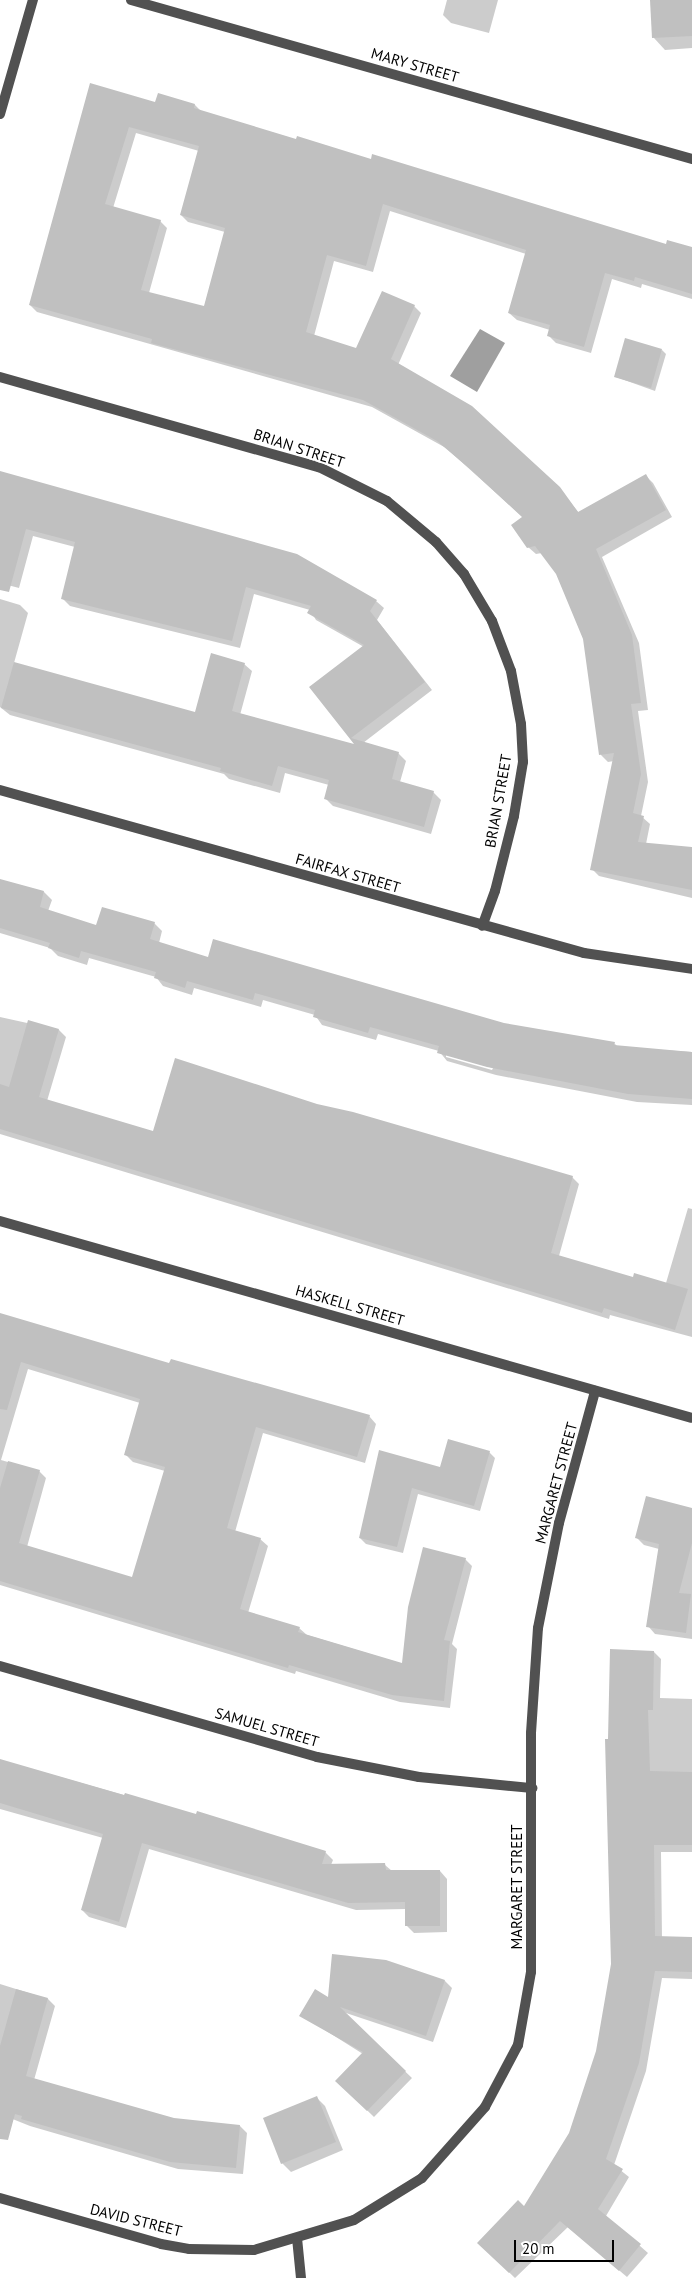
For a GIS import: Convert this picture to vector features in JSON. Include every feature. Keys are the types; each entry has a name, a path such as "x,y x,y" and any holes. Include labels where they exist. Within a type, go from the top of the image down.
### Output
{"street":[{"path":"0,114 33,0"},
{"name":"MARY STREET","path":"130,0 692,159"},
{"name":"BRIAN STREET","path":"0,377 319,467 387,501 436,542 464,574 492,621 511,671 521,724 523,762 514,816 495,891 482,926"},
{"name":"FAIRFAX STREET","path":"0,790 584,953 692,969"},
{"name":"HASKELL STREET","path":"0,1221 692,1418"},
{"name":"MARGARET STREET","path":"297,2238 354,2220 422,2178 485,2107 518,2045 532,1972 531,1733 538,1628 559,1523 596,1391"},
{"name":"SAMUEL STREET","path":"0,1666 317,1757 419,1777 532,1788"},
{"name":"DAVID STREET","path":"0,2198 133,2236 189,2249 254,2250 297,2238"},
{"path":"297,2238 301,2278"}],"shaded area":[{"path":"480,329 505,343 477,392 450,376"}],"building":[{"path":"650,0 692,0 692,36 652,38"},
{"path":"90,83 155,102 158,93 195,104 194,108 296,139 297,136 371,159 372,154 666,244 667,240 692,247 692,294 635,277 634,281 605,273 584,347 547,336 550,325 508,313 526,250 383,204 366,266 327,255 306,332 356,348 382,291 415,305 391,359 472,406 560,487 578,512 646,474 666,510 596,549 632,635 641,703 631,704 641,774 633,813 644,816 638,842 692,847 692,890 590,870 614,753 599,755 583,639 556,574 535,546 527,548 511,525 522,517 470,469 437,441 363,400 151,343 152,339 29,305","holes":["129,127 199,146 180,215 225,228 204,306 141,290 161,220 105,204"]},
{"path":"625,338 662,349 651,388 614,377"},
{"path":"0,471 297,554 377,600 370,611 425,682 351,738 399,752 392,779 434,791 424,827 324,799 329,780 278,766 272,786 220,771 221,768 1,708 14,662 195,712 211,653 245,663 232,711 354,744 309,687 364,645 307,613 311,606 246,587 232,641 61,599 75,542 26,529 9,592 0,590"},
{"path":"0,879 44,891 40,907 96,925 102,907 155,922 150,939 208,957 213,939 504,1023 615,1042 614,1045 692,1052 692,1099 628,1094 487,1067 437,1053 439,1046 370,1027 368,1033 313,1017 315,1010 255,993 253,1000 187,981 185,988 154,978 156,972 81,951 79,958 48,948 50,943 0,928"},
{"path":"28,1020 59,1029 39,1097 153,1131 175,1058 317,1104 353,1112 573,1176 551,1253 633,1277 634,1273 688,1289 675,1330 604,1308 602,1313 0,1129 0,1084 9,1087"},
{"path":"0,1313 169,1363 171,1359 370,1415 357,1457 256,1427 227,1528 261,1538 240,1609 300,1627 298,1632 402,1663 408,1607 423,1547 466,1558 444,1640 450,1641 444,1701 392,1695 289,1665 288,1668 0,1581 0,1488 8,1461 40,1470 19,1543 132,1577 165,1467 124,1455 140,1399 21,1362 7,1410 0,1409"},
{"path":"448,1439 490,1451 474,1506 412,1488 397,1547 359,1538 379,1450 440,1467"},
{"path":"646,1496 692,1508 692,1543 679,1593 691,1594 686,1633 646,1627 659,1544 635,1538"},
{"path":"610,1649 654,1651 653,1710 648,1710 650,1771 692,1772 692,1845 654,1845 655,1936 692,1937 692,1972 655,1971 639,2063 606,2159 623,2169 598,2209 641,2244 619,2271 560,2221 509,2273 477,2243 518,2200 524,2206 569,2133 596,2051 611,1964 605,1739 608,1739"},
{"path":"0,1759 124,1795 125,1793 196,1814 197,1811 326,1851 322,1864 385,1863 386,1870 440,1870 440,1926 405,1926 405,1902 348,1903 142,1843 119,1922 81,1910 103,1834 0,1803"},
{"path":"332,1954 386,1960 445,1980 426,2036 340,2007 406,2071 367,2111 335,2081 363,2052 299,2016 315,1989 328,1997"},
{"path":"16,1989 48,1998 26,2076 174,2118 240,2125 236,2168 170,2162 21,2119 22,2116 15,2114 8,2140 0,2139 0,2046"},
{"path":"317,2096 336,2142 281,2164 263,2118"}]}
